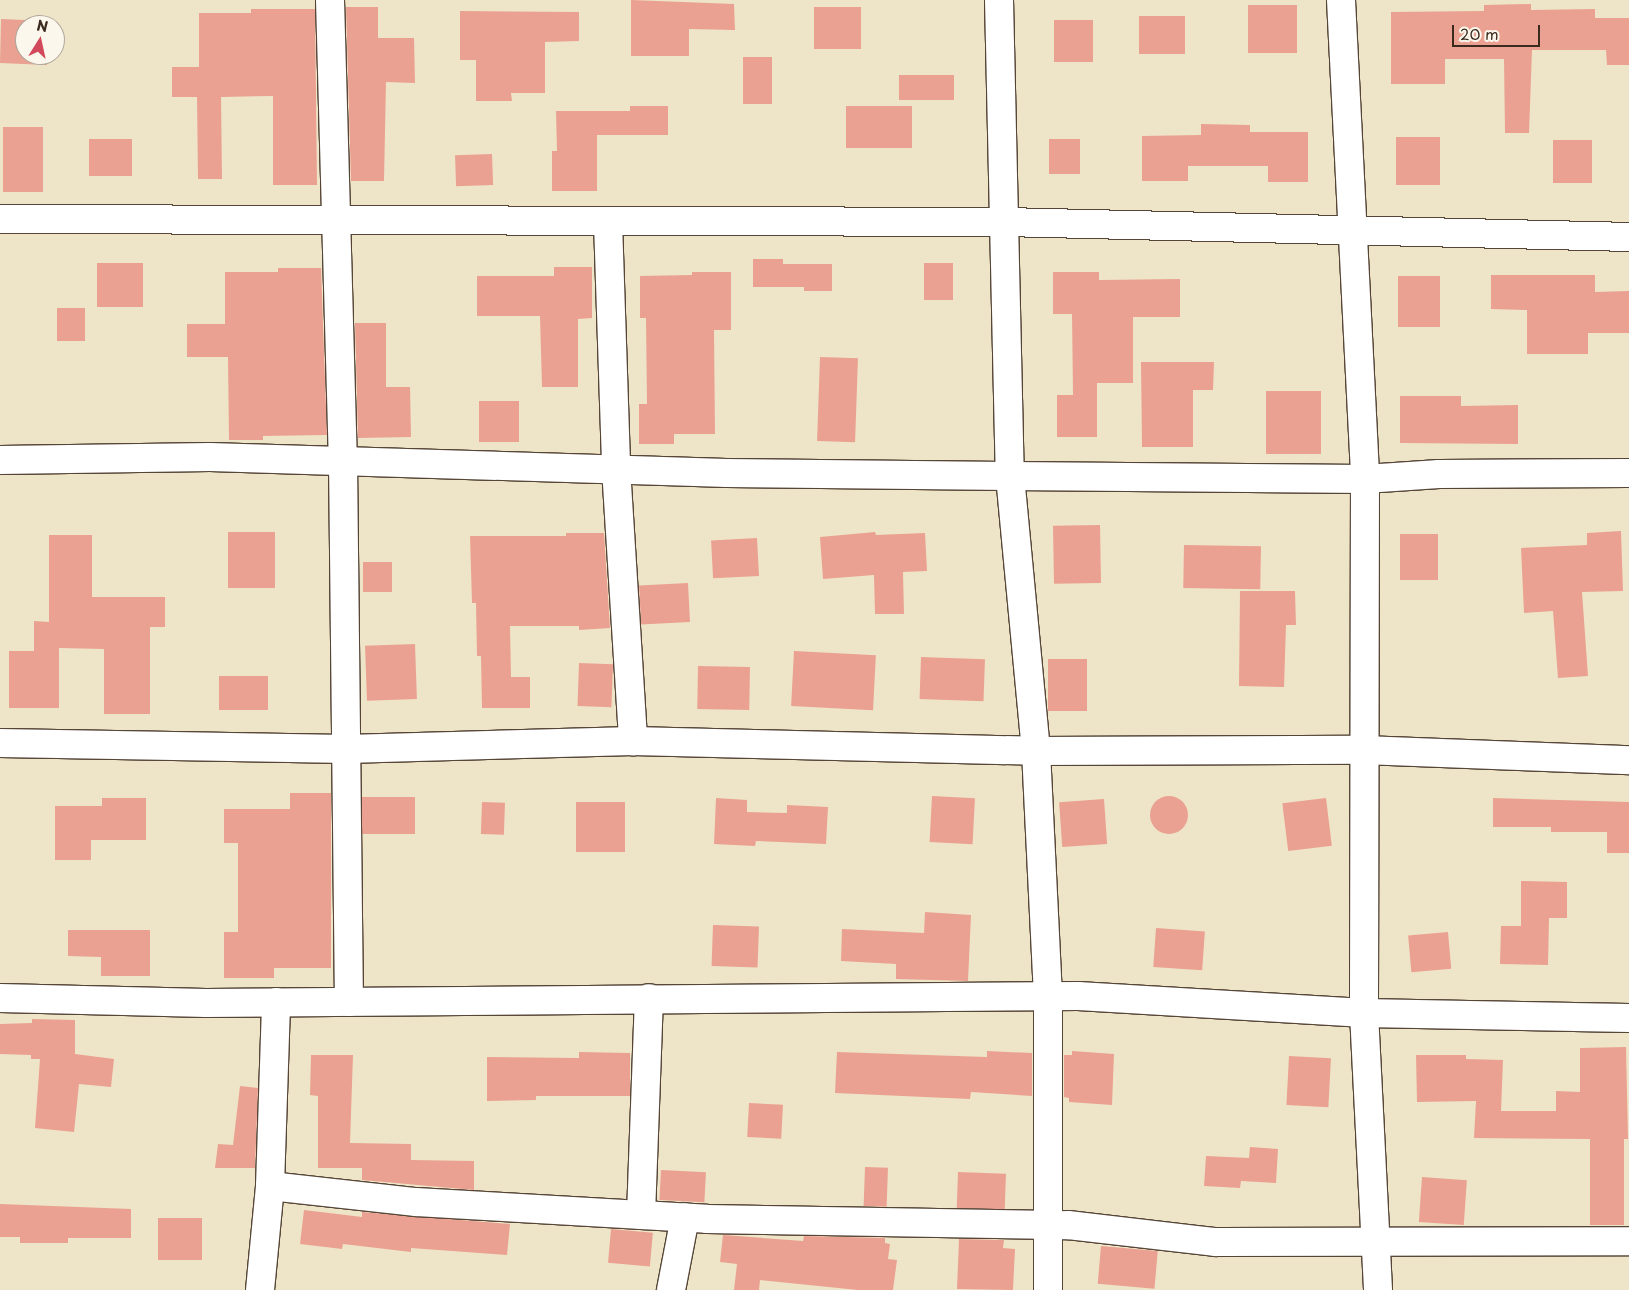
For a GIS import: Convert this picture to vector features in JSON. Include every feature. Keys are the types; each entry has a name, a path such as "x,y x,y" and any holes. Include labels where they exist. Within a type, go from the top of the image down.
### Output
{"street":[{"path":"330,0 343,460 349,1002"},
{"path":"999,0 1010,476 1036,751 1048,996 1048,1290"},
{"path":"1341,0 1365,479 1364,1013 1378,1290"},
{"path":"0,220 1004,222 1629,238"},
{"path":"608,222 616,468 633,742"},
{"path":"0,460 210,457 1010,476 1365,479 1439,474 1629,473"},
{"path":"0,743 346,749 633,742 1036,751 1364,750 1629,760"},
{"path":"0,998 349,1002 1048,996 1364,1013 1629,1018"},
{"path":"641,1215 649,998"},
{"path":"260,1290 270,1186 276,1002"},
{"path":"270,1186 416,1202 685,1217 1048,1225 1216,1242 1376,1239 1629,1241"},
{"path":"671,1290 685,1217"}],"building":[{"path":"631,0 734,4 735,30 689,29 689,56 631,56"},
{"path":"1531,4 1531,10 1595,9 1595,18 1629,18 1629,65 1607,65 1606,50 1532,50 1529,133 1505,133 1504,59 1445,59 1445,84 1391,84 1391,12 1484,11 1484,5"},
{"path":"1248,5 1297,5 1297,53 1248,53"},
{"path":"346,7 378,7 378,38 414,38 415,83 386,82 384,181 351,181"},
{"path":"814,7 861,7 861,49 814,49"},
{"path":"251,9 315,9 317,185 273,185 273,96 221,97 222,179 198,179 197,97 172,97 172,67 199,67 199,13 251,13"},
{"path":"460,11 579,12 579,41 545,42 545,93 511,93 512,101 476,101 476,60 460,60"},
{"path":"1139,16 1185,16 1185,54 1139,54"},
{"path":"1,19 15,20 15,64 0,63"},
{"path":"1054,20 1093,20 1093,62 1054,62"},
{"path":"743,57 772,57 772,104 743,104"},
{"path":"899,75 954,75 954,100 899,100"},
{"path":"630,106 668,106 668,135 597,135 597,191 552,191 552,151 557,151 556,111 630,111"},
{"path":"846,106 912,106 912,148 846,148"},
{"path":"1201,124 1250,125 1250,132 1308,132 1308,182 1268,182 1268,166 1188,166 1188,181 1142,181 1142,136 1201,135"},
{"path":"3,127 43,127 43,192 3,192"},
{"path":"1396,137 1440,137 1440,185 1396,185"},
{"path":"89,139 132,139 132,176 89,176"},
{"path":"1049,139 1080,139 1080,174 1049,174"},
{"path":"1553,140 1592,140 1592,183 1553,183"},
{"path":"492,154 493,185 456,186 455,155"},
{"path":"753,259 783,259 783,264 832,264 832,291 804,291 804,287 753,287"},
{"path":"97,263 143,263 143,307 97,307"},
{"path":"924,263 953,263 953,300 924,300"},
{"path":"554,267 592,267 592,318 578,319 578,387 542,387 540,316 477,316 477,276 554,276"},
{"path":"278,268 321,268 327,435 263,436 263,440 229,440 228,357 187,357 187,324 225,324 225,272 278,272"},
{"path":"692,272 731,272 731,330 714,330 715,434 674,434 674,444 639,444 639,404 647,404 646,318 640,318 640,276 692,275"},
{"path":"1053,272 1099,272 1099,280 1180,279 1180,317 1133,317 1133,383 1097,383 1097,437 1057,437 1057,395 1073,395 1072,314 1053,314"},
{"path":"1491,275 1595,275 1595,292 1629,291 1629,333 1588,333 1588,354 1527,354 1527,310 1491,309"},
{"path":"1398,276 1440,276 1440,327 1398,327"},
{"path":"57,308 85,308 85,341 57,341"},
{"path":"355,323 386,323 386,387 410,387 411,437 358,438"},
{"path":"820,357 858,358 855,442 817,441"},
{"path":"1141,362 1214,362 1213,390 1193,390 1193,447 1142,447"},
{"path":"1266,391 1321,391 1321,454 1266,454"},
{"path":"1400,396 1461,396 1461,406 1518,405 1518,444 1400,443"},
{"path":"479,401 519,401 519,442 479,442"},
{"path":"1100,525 1101,583 1054,584 1053,526"},
{"path":"1621,531 1623,591 1582,592 1588,676 1558,678 1553,611 1524,613 1521,548 1587,545 1587,533"},
{"path":"228,532 275,532 275,588 228,588"},
{"path":"875,532 876,535 925,533 927,571 903,572 904,614 875,614 874,575 823,579 820,537"},
{"path":"566,533 604,533 610,628 579,630 579,626 510,626 511,677 530,677 530,708 482,708 481,656 477,656 476,603 472,603 470,536 566,536"},
{"path":"1400,534 1438,534 1438,580 1400,580"},
{"path":"49,535 92,535 92,597 165,597 165,627 150,627 150,714 104,714 104,649 59,648 59,708 9,708 9,651 34,651 34,621 49,622"},
{"path":"757,538 759,576 713,578 711,540"},
{"path":"1184,545 1261,546 1260,589 1183,588"},
{"path":"363,562 392,562 392,592 363,592"},
{"path":"688,583 690,622 641,625 639,586"},
{"path":"1240,591 1295,591 1296,625 1286,625 1284,687 1239,686"},
{"path":"415,644 417,699 367,701 365,646"},
{"path":"794,651 876,655 873,710 791,706"},
{"path":"921,657 985,659 983,701 920,699"},
{"path":"1048,659 1087,659 1087,711 1048,711"},
{"path":"579,663 613,664 611,707 577,706"},
{"path":"698,666 750,667 749,710 697,709"},
{"path":"219,676 268,676 268,710 219,710"},
{"path":"290,793 331,793 331,968 274,968 274,978 224,978 224,932 238,932 238,843 224,843 224,809 290,809"},
{"path":"932,796 975,798 973,844 930,842"},
{"path":"1169,796 1182,802 1188,815 1182,828 1169,834 1156,828 1150,815 1156,802"},
{"path":"362,797 415,797 415,834 362,834"},
{"path":"102,798 146,798 146,840 91,840 91,860 55,860 55,806 102,806"},
{"path":"716,798 747,800 747,812 787,813 787,805 828,807 826,844 756,841 755,846 714,844"},
{"path":"1326,798 1332,846 1288,851 1282,803"},
{"path":"1493,798 1629,802 1629,853 1607,853 1607,832 1551,832 1551,827 1493,827"},
{"path":"1104,799 1107,844 1062,847 1059,802"},
{"path":"482,802 505,803 504,835 481,834"},
{"path":"576,802 625,802 625,852 576,852"},
{"path":"1521,881 1567,882 1567,918 1549,918 1548,965 1500,964 1501,926 1521,926"},
{"path":"925,912 971,915 968,981 896,979 896,964 841,961 842,929 924,933"},
{"path":"713,925 759,927 758,968 712,966"},
{"path":"1156,928 1205,931 1202,970 1153,967"},
{"path":"68,930 150,930 150,976 101,976 101,957 68,956"},
{"path":"1448,932 1451,969 1411,972 1408,935"},
{"path":"32,1019 75,1020 75,1054 114,1059 111,1087 79,1084 74,1132 35,1128 40,1059 31,1059 31,1055 0,1054 0,1024 32,1023"},
{"path":"1626,1047 1628,1139 1624,1139 1624,1225 1590,1225 1590,1139 1474,1138 1476,1101 1417,1102 1416,1055 1466,1055 1466,1059 1503,1060 1501,1111 1556,1111 1556,1091 1580,1092 1580,1048"},
{"path":"987,1051 1032,1053 1032,1096 971,1092 970,1099 835,1093 837,1052 987,1057"},
{"path":"1072,1051 1114,1054 1112,1105 1069,1102 1069,1098 1064,1097 1064,1055 1072,1055"},
{"path":"579,1052 630,1053 630,1096 536,1096 536,1100 487,1101 487,1057 579,1058"},
{"path":"311,1055 353,1055 350,1143 411,1144 411,1160 474,1161 474,1190 362,1180 362,1168 318,1168 318,1096 310,1095"},
{"path":"1289,1056 1331,1058 1328,1107 1286,1105"},
{"path":"240,1086 258,1088 255,1168 215,1168 218,1144 233,1145"},
{"path":"749,1103 783,1105 781,1139 747,1137"},
{"path":"1250,1147 1278,1149 1276,1183 1241,1181 1240,1188 1204,1186 1206,1156 1249,1158"},
{"path":"865,1167 888,1168 887,1207 864,1206"},
{"path":"661,1170 706,1172 704,1202 659,1200"},
{"path":"958,1172 1006,1174 1005,1210 957,1208"},
{"path":"1422,1177 1467,1180 1464,1225 1419,1222"},
{"path":"0,1204 131,1209 131,1238 68,1238 68,1243 20,1243 20,1237 0,1237"},
{"path":"304,1210 362,1217 362,1212 510,1224 507,1255 411,1248 411,1252 343,1244 342,1249 300,1244"},
{"path":"158,1218 202,1218 202,1260 158,1260"},
{"path":"611,1229 653,1233 650,1267 608,1263"},
{"path":"723,1235 803,1241 804,1236 885,1238 885,1243 890,1244 888,1259 897,1260 893,1290 858,1290 760,1280 759,1290 734,1290 737,1264 720,1262"},
{"path":"959,1239 1004,1240 1003,1248 1015,1249 1013,1290 957,1289"},
{"path":"1101,1246 1158,1251 1154,1289 1098,1284"}]}
